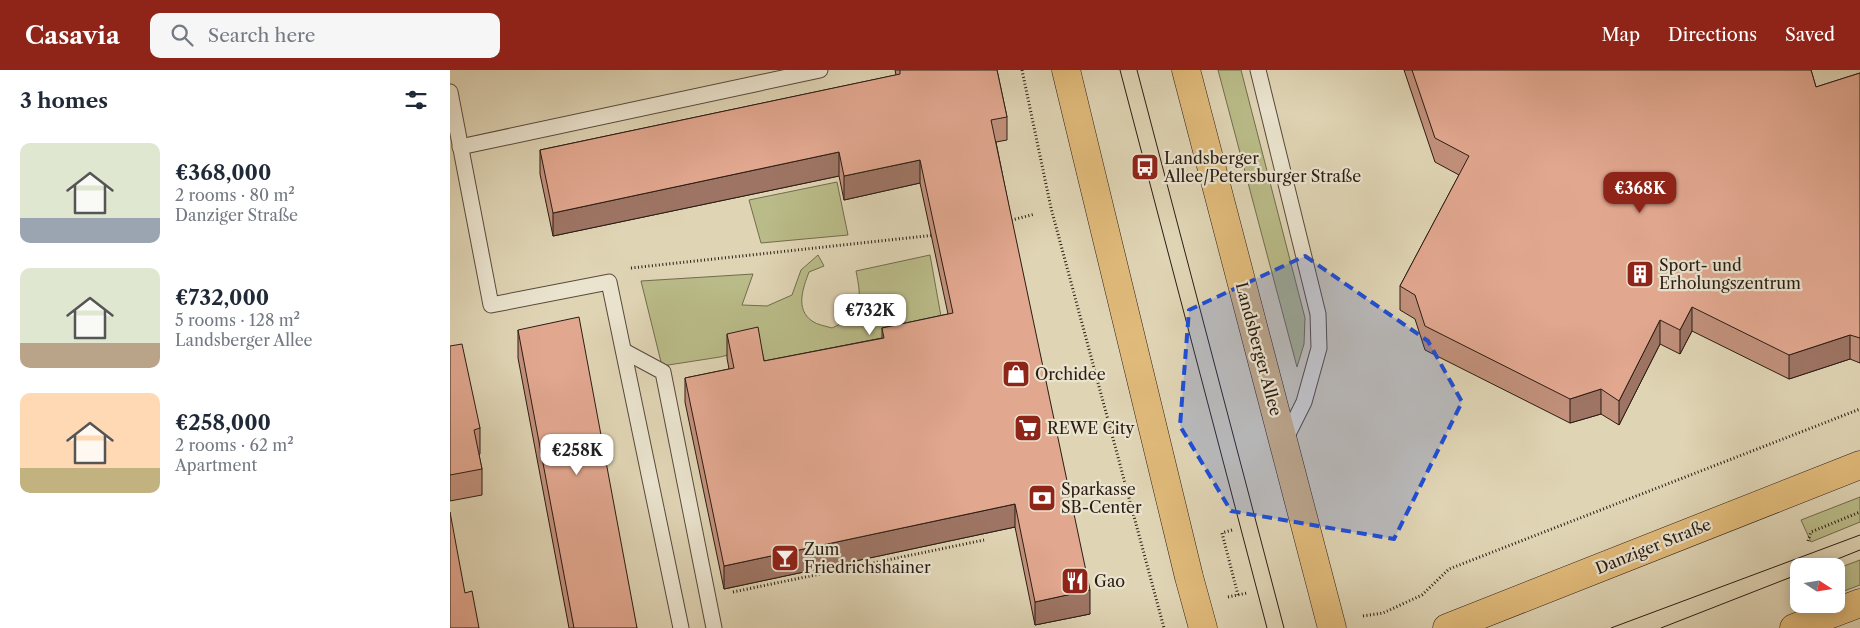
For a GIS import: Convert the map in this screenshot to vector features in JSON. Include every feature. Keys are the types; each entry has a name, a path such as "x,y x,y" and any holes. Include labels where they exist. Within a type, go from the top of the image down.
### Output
{"main road":[{"path":"1066,70 1203,628"},
{"name":"Landsberger Allee","path":"1186,70 1332,628"},
{"name":"Danziger Straße","path":"1447,628 1860,465"},
{"path":"1794,628 1860,603"}],"lane":[{"path":"460,147 820,70"},
{"path":"1258,70 1318,314 1319,348 1304,402 1284,442"},
{"path":"450,92 491,305 609,282 681,628"},
{"path":"624,351 663,372 714,628"}],"path":[{"path":"1022,70 1051,208 1164,628"},
{"path":"1008,221 1035,214"},
{"path":"609,282 620,269 941,234"},
{"path":"1398,606 1422,595 1449,569 1860,410"},
{"path":"1808,541 1811,532 1860,512"},
{"path":"1232,530 1222,533 1238,594"},
{"path":"767,585 984,540"},
{"path":"1228,597 1247,592"}],"highlighted area":[{"path":"1305,256 1428,341 1462,402 1394,539 1231,511 1180,426 1189,310"}],"green space":[{"path":"1218,70 1241,70 1305,318 1304,344 1297,367"},
{"path":"837,182 848,235 761,243 749,200"},
{"path":"818,255 824,266 809,272 802,298 804,311 814,322 832,328 850,318 855,312 859,299 856,271 930,255 944,333 769,380 761,347 720,357 662,366 641,281 753,274 742,305 767,306 792,295 801,270"},
{"path":"1860,497 1860,522 1811,542 1801,520"},
{"path":"1860,560 1860,585 1845,591 1845,566"}],"building":[{"path":"900,70 997,70 1007,117 991,120 1090,590 1035,602 1015,504 724,566 685,378 734,368 727,334 758,327 764,361 884,338 882,328 953,313 920,160 844,176 839,152 553,213 540,150 900,74"},
{"name":"Sport- und Erholungszentrum","path":"1412,70 1811,70 1816,87 1860,73 1860,338 1850,335 1789,355 1692,307 1680,330 1660,320 1619,401 1601,389 1570,399 1425,326 1415,295 1400,286 1469,156 1435,138"},
{"path":"579,317 637,628 574,628 518,330"},
{"path":"462,344 480,428 474,430 482,469 450,475 450,346"},
{"path":"450,512 465,593 472,591 479,628 450,628"}],"tram line":[{"path":"1120,70 1267,628"},
{"path":"1137,70 1284,628"},
{"path":"1611,628 1860,535"},
{"path":"1840,558 1860,550"},
{"path":"1661,628 1790,578"}],"place":[{"name":"Landsberger Allee/Petersburger Straße","path":"1145,167"},
{"name":"Sport- und Erholungszentrum","path":"1640,274"},
{"name":"Orchidee","path":"1016,374"},
{"name":"REWE City","path":"1028,428"},
{"name":"Sparkasse SB-Center","path":"1042,498"},
{"name":"Zum Friedrichshainer","path":"785,558"},
{"name":"Gao","path":"1075,581"}]}
